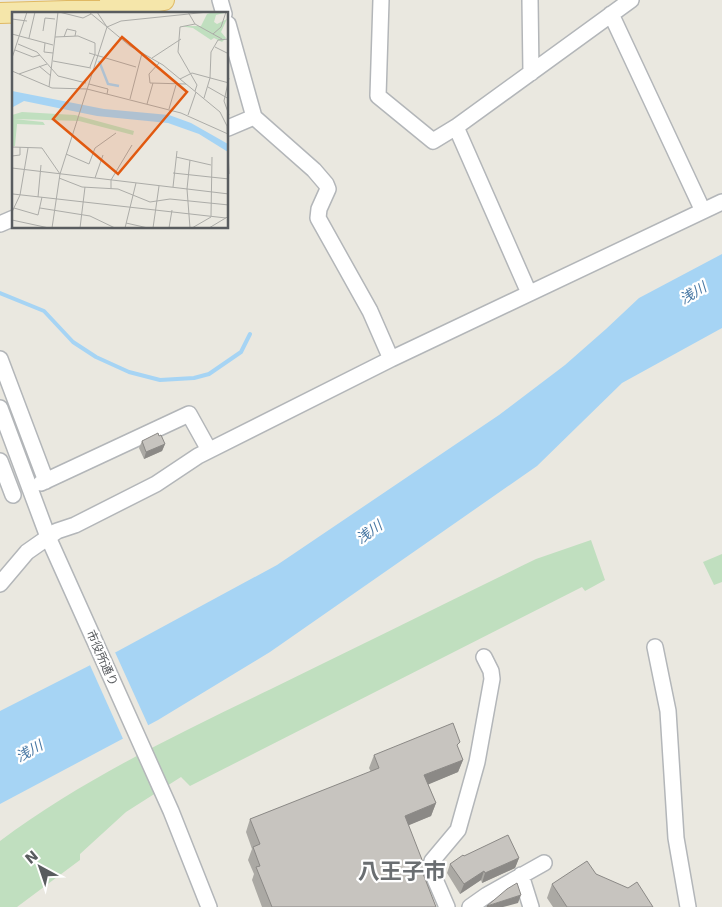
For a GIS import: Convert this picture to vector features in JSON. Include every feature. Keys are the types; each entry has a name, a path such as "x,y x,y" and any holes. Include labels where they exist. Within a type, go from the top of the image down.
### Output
{"main road":[{"path":"34,12 101,10 164,0"}],"street":[{"path":"381,0 378,96 433,142 456,128 631,0"},
{"path":"530,0 531,73"},
{"path":"611,14 704,211"},
{"path":"229,28 254,117 314,170 326,184 328,189 319,209 318,218 370,311 391,359"},
{"path":"229,128 254,117"},
{"path":"456,128 529,293"},
{"path":"0,584 27,552 49,540 57,531 75,525 156,484 209,450 391,359 722,202"},
{"path":"0,224 12,219"},
{"path":"0,359 44,482 189,414 209,450"},
{"name":"市役所通り","path":"0,408 49,540 171,811 209,907"},
{"path":"0,460 10,497"},
{"path":"655,647 668,710 676,838 688,907"},
{"path":"447,907 431,870 432,861 458,830 470,788 492,679 491,671 484,657"},
{"path":"470,907 544,863"},
{"path":"521,876 531,907"}],"green space":[{"path":"591,540 605,580 585,591 582,587 190,786 181,777 126,812 80,854 80,860 17,907 0,907 0,841 64,797 166,741 536,559"},
{"path":"722,554 722,582 714,585 703,562"}],"water":[{"name":"浅川","path":"722,254 722,328 622,383 537,466 270,652 158,720 0,804 0,711 118,651 277,565 499,415 565,365 639,298"}],"pier":[{"path":"114,650 149,727 124,741 89,663"}],"building":[{"path":"158,433 165,444 146,452 142,441"},
{"path":"453,723 460,742 457,745 463,760 424,775 436,803 405,816 426,870 422,871 436,907 272,907 256,867 260,866 253,847 260,844 250,819 379,768 374,755"},
{"path":"508,835 519,858 485,873 484,871 464,884 450,864 463,855"},
{"path":"587,861 596,874 628,888 637,882 653,907 567,907 552,884"},
{"path":"517,883 521,895 487,906 507,889"}],"waterway":[{"path":"0,293 44,311 73,342 96,357 129,372 160,380 194,378 209,374 241,352 250,334"}],"district":[{"name":"八王子市","path":"402,871"}]}
